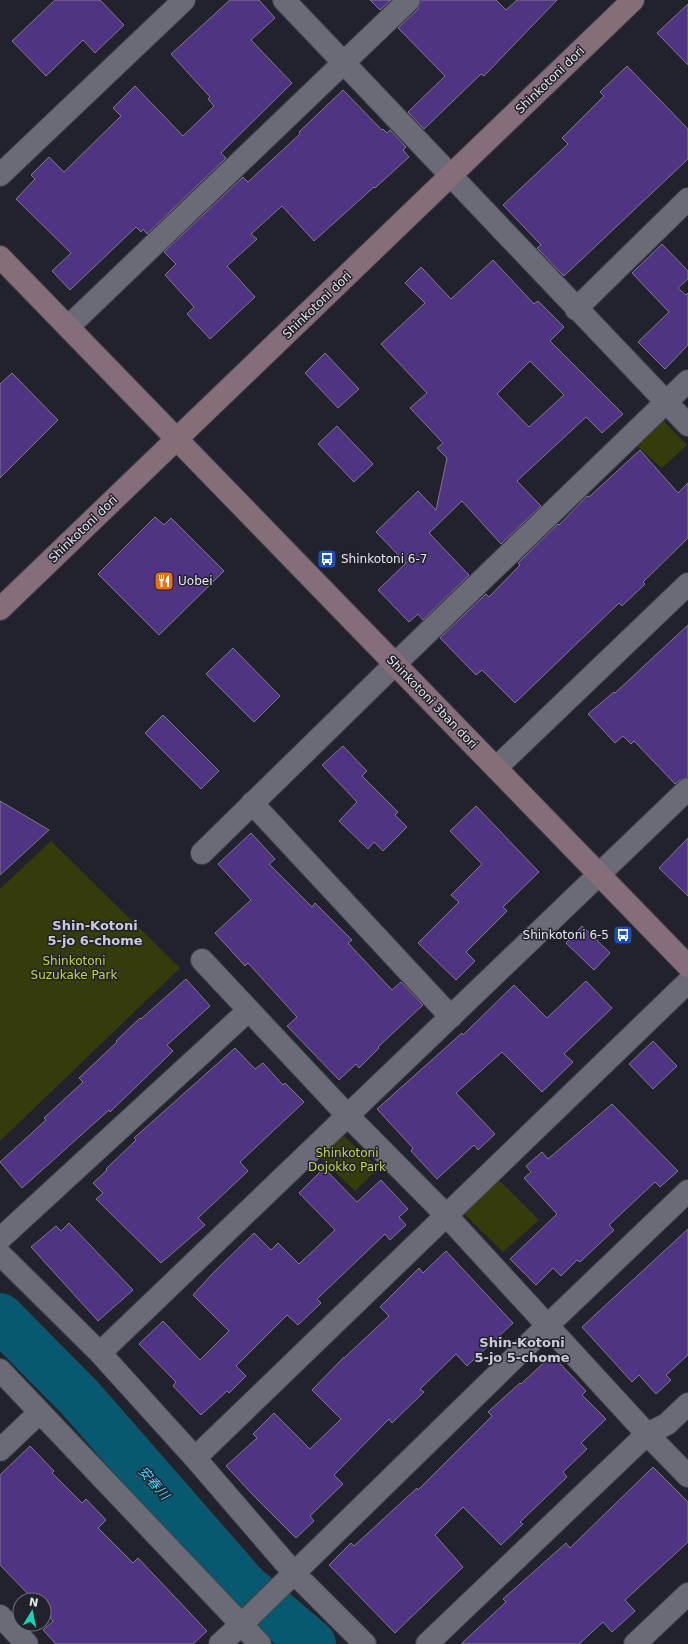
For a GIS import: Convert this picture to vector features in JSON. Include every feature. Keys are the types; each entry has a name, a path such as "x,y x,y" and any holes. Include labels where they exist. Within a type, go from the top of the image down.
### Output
{"street":[{"path":"0,174 184,0"},
{"path":"284,0 576,309 688,425"},
{"path":"68,327 409,0"},
{"name":"Shinkotoni dori","path":"0,609 633,0"},
{"path":"576,309 688,199"},
{"name":"Shinkotoni 3ban dori","path":"0,257 688,966"},
{"path":"202,853 395,664 688,382"},
{"path":"496,768 688,584"},
{"path":"100,1353 688,789"},
{"path":"252,803 451,1017"},
{"path":"202,960 348,1116 446,1215 647,1434 688,1476"},
{"path":"195,1458 688,982"},
{"path":"0,1239 249,1010"},
{"path":"220,1644 688,1191"},
{"path":"0,1254 100,1353 195,1458 287,1580 365,1644"},
{"path":"0,1370 246,1620 260,1644"},
{"path":"427,1644 647,1434 667,1424 688,1404"},
{"path":"0,1450 40,1412"},
{"path":"635,1644 688,1594"},
{"path":"0,1616 27,1644"}],"green space":[{"path":"661,418 687,445 662,468 635,444"},
{"name":"Shinkotoni Suzukake Park","path":"51,841 180,968 0,1141 0,889"},
{"name":"Shinkotoni Dojokko Park","path":"342,1134 379,1168 355,1191 318,1156"},
{"path":"497,1178 539,1220 503,1252 461,1211"}],"building":[{"path":"55,0 100,0 124,25 95,53 83,40 46,76 12,41"},
{"path":"230,0 259,0 275,18 251,40 292,83 221,153 226,158 147,234 143,229 141,232 136,227 70,290 52,271 71,253 16,199 35,179 31,175 49,157 64,172 121,116 113,108 135,86 183,136 214,106 208,99 210,97 171,54"},
{"path":"370,0 391,0 380,10"},
{"path":"421,0 496,0 506,10 517,0 557,0 484,76 481,74 424,129 408,112 445,76 398,28 418,9"},
{"path":"688,4 688,65 657,33"},
{"path":"627,66 688,129 688,159 564,276 537,248 541,245 503,205 568,144 562,138 604,96 600,92"},
{"path":"343,90 382,130 383,129 387,133 390,130 406,147 403,150 409,157 314,241 282,206 251,234 257,239 227,266 255,297 210,339 187,314 194,307 165,275 176,264 164,252 243,177 248,182 300,134 299,132"},
{"path":"662,244 688,271 688,279 678,288 686,295 688,293 688,345 665,369 638,342 669,312 632,273"},
{"path":"493,260 534,304 538,301 564,327 550,341 623,414 602,433 586,417 517,481 541,506 501,544 462,501 429,533 469,575 423,620 418,614 409,622 378,590 406,563 376,532 418,491 436,510 447,458 437,448 443,443 410,408 427,393 381,344 425,303 405,283 421,267 451,299","holes":["530,361 564,395 529,427 497,394"]},
{"path":"325,353 359,389 338,408 305,373"},
{"path":"12,373 58,420 0,478 0,384"},
{"path":"337,426 373,464 354,482 318,444"},
{"path":"640,450 678,493 688,483 688,538 643,582 645,584 622,606 619,603 515,703 482,670 476,675 440,638 486,594 489,597 520,565 518,563 558,524 559,525 587,496 589,497"},
{"path":"155,517 164,525 171,518 224,571 159,635 98,574"},
{"path":"688,625 688,777 675,784 634,741 631,744 623,736 615,743 588,714 614,692 615,693"},
{"path":"233,648 280,696 254,722 206,674"},
{"path":"163,715 219,771 201,789 145,733"},
{"path":"343,746 367,771 362,776 398,812 395,815 407,827 383,851 374,842 368,849 339,821 357,802 322,765"},
{"path":"0,801 49,830 0,875"},
{"path":"476,806 539,872 503,907 507,911 466,952 475,961 456,980 418,943 459,902 451,895 482,864 450,831"},
{"path":"251,833 275,859 269,864 312,907 315,903 352,940 348,943 392,990 401,982 423,1005 378,1047 379,1048 359,1068 356,1064 339,1080 287,1026 297,1017 248,963 245,966 215,933 251,900 218,864"},
{"path":"688,838 688,896 659,868"},
{"path":"582,926 610,953 594,970 566,943"},
{"path":"186,979 210,1006 167,1045 173,1051 110,1112 109,1110 22,1188 0,1162 46,1120 44,1118 83,1082 79,1078 117,1042 116,1041 140,1018 141,1019"},
{"path":"586,981 612,1008 564,1054 573,1062 542,1092 502,1052 456,1093 495,1134 478,1150 474,1145 437,1179 411,1151 413,1148 377,1109 462,1033 463,1035 514,985 547,1018"},
{"path":"653,1041 677,1066 653,1089 629,1064"},
{"path":"235,1048 255,1069 263,1063 283,1085 285,1083 304,1102 240,1162 248,1171 198,1218 205,1225 161,1263 96,1199 103,1193 93,1183 136,1140 134,1138"},
{"path":"612,1104 678,1171 660,1187 655,1182 609,1225 614,1230 580,1262 577,1260 561,1276 553,1268 536,1285 510,1259 557,1214 524,1178 531,1172 526,1166 542,1152 548,1159"},
{"path":"324,1168 357,1202 381,1180 408,1209 399,1217 406,1225 390,1240 385,1234 317,1299 321,1303 298,1325 287,1315 236,1366 246,1376 229,1393 227,1391 201,1415 173,1386 176,1382 139,1344 163,1321 200,1360 229,1331 193,1295 254,1233 271,1250 278,1243 299,1264 335,1230 299,1193"},
{"path":"69,1223 133,1290 98,1321 31,1247 56,1226 61,1231"},
{"path":"688,1229 688,1355 666,1375 671,1380 656,1394 639,1375 632,1382 582,1327"},
{"path":"446,1251 513,1323 467,1366 456,1354 420,1389 424,1392 392,1423 389,1419 334,1475 343,1484 310,1516 314,1521 296,1538 226,1466 257,1438 253,1434 274,1413 310,1449 341,1419 312,1390 344,1357 389,1316 380,1307 419,1268 423,1273"},
{"path":"552,1355 586,1391 582,1395 606,1419 581,1443 587,1449 563,1472 567,1477 520,1522 523,1524 501,1545 463,1507 435,1535 463,1567 395,1633 329,1565 351,1543 354,1546 417,1488 418,1490 492,1416 488,1412"},
{"path":"30,1446 54,1471 52,1473 82,1503 86,1499 106,1520 98,1528 133,1563 138,1558 207,1631 193,1644 56,1644 45,1632 52,1632 52,1592 26,1592 0,1565 0,1475"},
{"path":"653,1467 688,1502 688,1542 625,1600 635,1611 612,1632 603,1622 579,1644 461,1644 506,1602 503,1599 566,1543 570,1548"}],"waterway":[{"name":"安春川","path":"0,1317 80,1398 244,1586 312,1644"}],"place":[{"name":"Shinkotoni 6-7","path":"327,559"},
{"name":"Uobei","path":"164,581"},
{"name":"Shinkotoni 6-5","path":"623,935"}],"district":[{"name":"Shin-Kotoni 5-jo 6-chome","path":"95,932"},
{"name":"Shin-Kotoni 5-jo 5-chome","path":"522,1350"}]}
